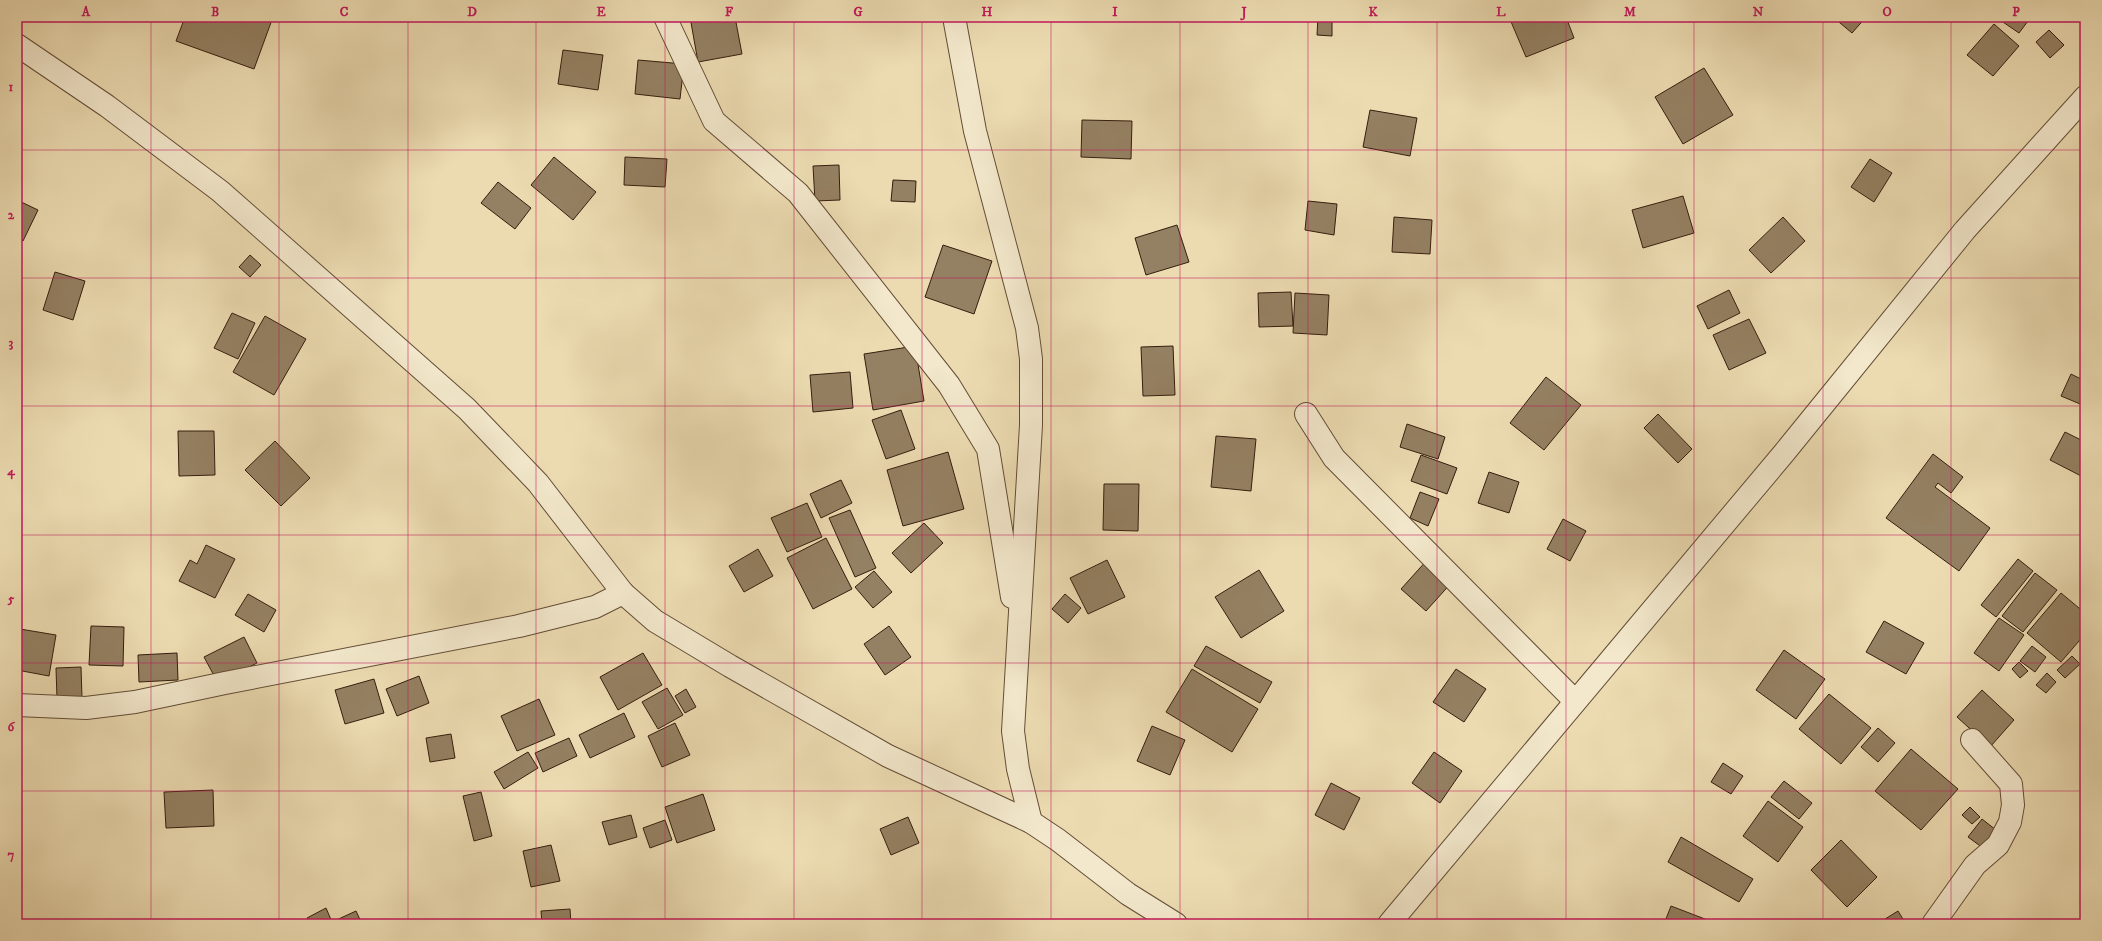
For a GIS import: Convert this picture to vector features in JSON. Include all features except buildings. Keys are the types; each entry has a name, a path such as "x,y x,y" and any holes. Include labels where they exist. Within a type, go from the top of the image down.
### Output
{"street":[{"path":"666,17 714,121 798,193 949,385 988,449 1018,629"},
{"path":"954,17 975,131 1026,328 1031,359 1031,425 1013,732 1018,769 1031,822"},
{"path":"17,45 107,106 220,191 467,409 538,482 623,593 655,621 730,666 888,756 1031,822 1058,840 1128,894 1176,924"},
{"path":"1389,924 1784,453 1966,230 2085,97"},
{"path":"1306,414 1334,458 1575,701"},
{"path":"17,705 86,708 135,702 225,683 520,626 595,607 623,593"},
{"path":"1933,924 1975,865 1998,845 2010,822 2013,805 2011,784 1972,740"}]}
